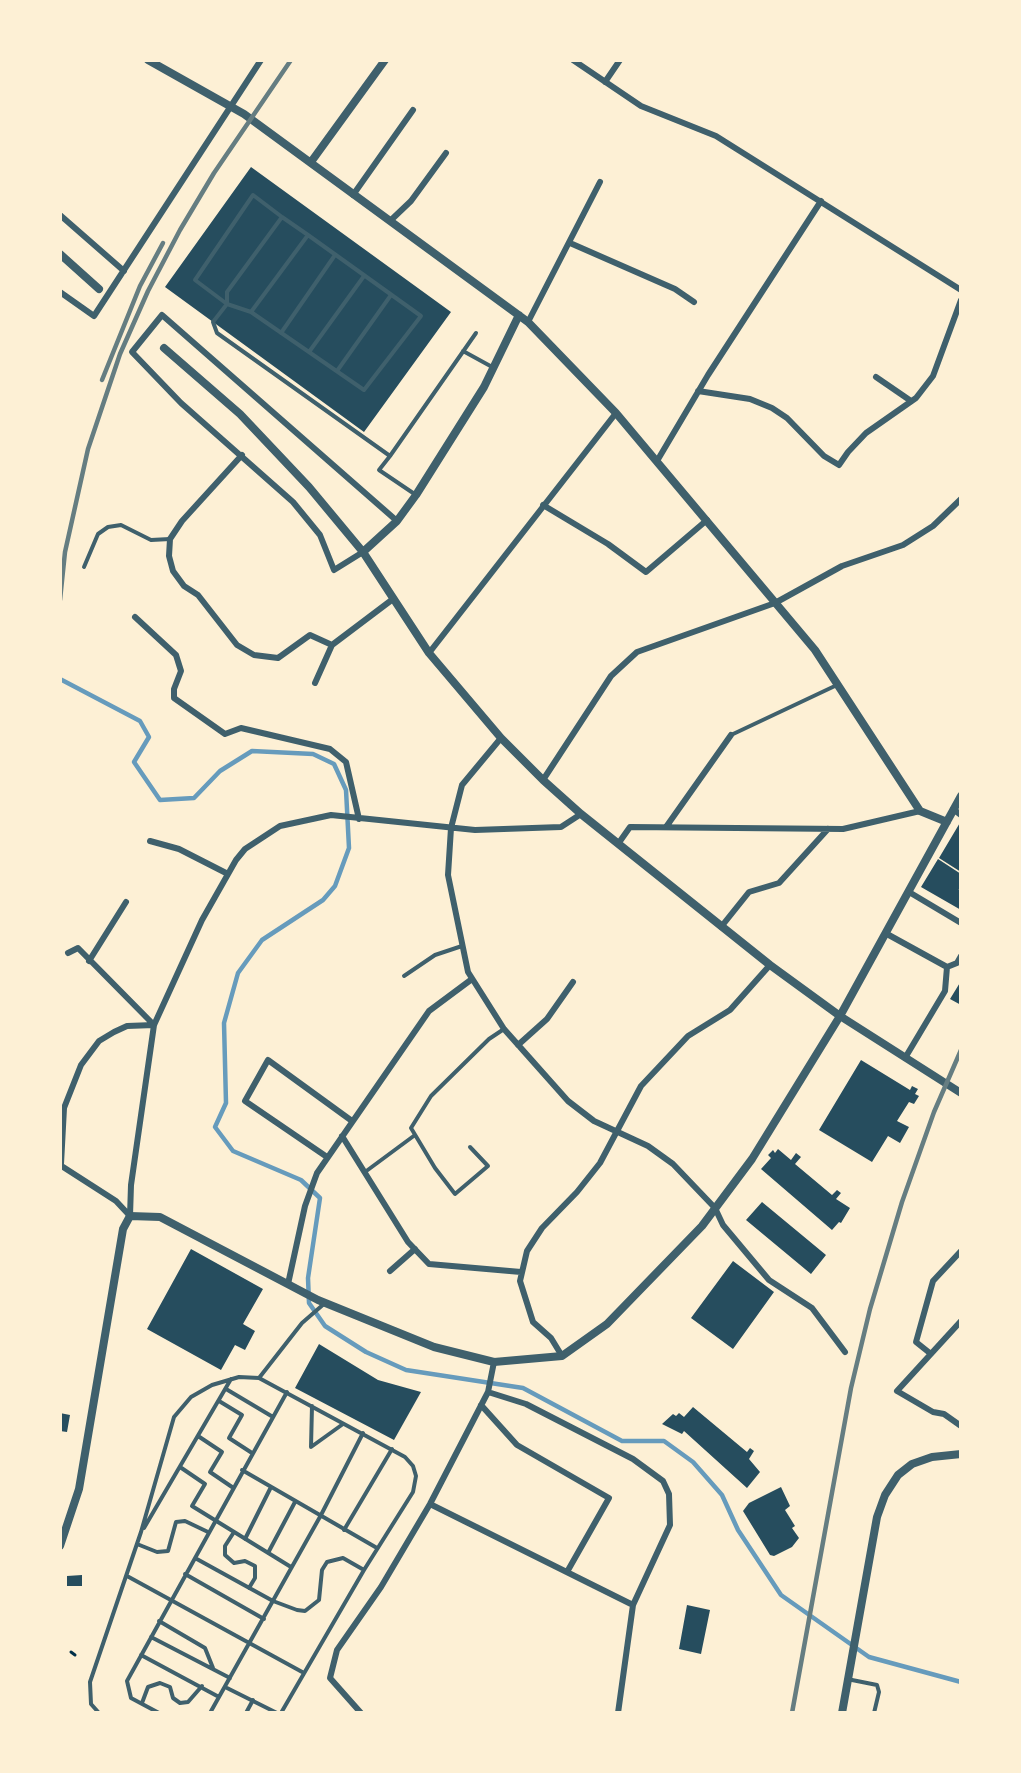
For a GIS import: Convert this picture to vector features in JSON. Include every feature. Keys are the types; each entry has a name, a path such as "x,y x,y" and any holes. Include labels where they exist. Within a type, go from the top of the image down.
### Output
{"street":[{"path":"148,60 230,105 528,322 616,413 814,650 920,810 946,822"},
{"path":"60,292 94,316 261,60"},
{"path":"311,162 385,60"},
{"path":"573,60 641,106 716,136 961,290"},
{"path":"605,82 620,60"},
{"path":"353,195 413,110"},
{"path":"390,220 411,201 446,153"},
{"path":"528,322 600,182"},
{"path":"657,461 698,392 821,201"},
{"path":"60,215 124,271"},
{"path":"570,243 675,289 694,302"},
{"path":"60,254 99,289"},
{"path":"698,392 750,399 772,408 787,418 824,456 839,465 866,433 911,401 937,369 961,300"},
{"path":"397,521 162,315 132,352 181,403 243,455 293,502 321,535 334,570 363,552 397,521 416,495 494,368 519,315"},
{"path":"164,348 240,414 309,487 363,552 429,652 501,738 543,780 581,814 770,965 840,1016 961,1093"},
{"path":"876,376 911,401"},
{"path":"429,652 616,413"},
{"path":"243,455 182,521 170,539 169,556 173,571 184,586 198,596 237,645 254,655 267,659 285,655 310,635 332,645"},
{"path":"543,780 611,676 637,652 775,603 842,566 920,536 961,498"},
{"path":"543,506 608,544 646,572 707,520"},
{"path":"315,683 332,645 393,599"},
{"path":"135,617 176,655 181,671 174,688 174,698 225,734 241,728 330,749 346,762 359,819"},
{"path":"666,827 731,735"},
{"path":"501,738 462,785 451,828 448,875 463,959 472,979 504,1029 568,1101 594,1122 648,1146 673,1164 716,1208 723,1225 769,1280 812,1308 845,1352"},
{"path":"154,1025 127,1026 114,1032 99,1041 81,1065 64,1108 61,1165 116,1201 130,1216 160,1217 321,1301 434,1347 494,1362 562,1356 607,1324 702,1226 752,1159 840,1016 961,796"},
{"path":"953,809 961,815"},
{"path":"618,844 630,827 828,829 862,826 920,810"},
{"path":"60,1546 80,1489 123,1229 130,1216 131,1185 154,1025 202,920 245,849 263,834 280,825 331,816 451,828 561,826 581,814"},
{"path":"721,927 749,892 779,883 828,829"},
{"path":"150,841 179,849 228,874"},
{"path":"909,892 961,923"},
{"path":"89,961 126,902"},
{"path":"887,934 947,967"},
{"path":"68,953 78,948 154,1025"},
{"path":"947,967 957,963 961,956"},
{"path":"562,1356 551,1338 533,1322 520,1281 527,1251 542,1228 577,1192 600,1163 641,1086 688,1036 730,1010 770,965"},
{"path":"905,1058 945,991 947,967"},
{"path":"291,1285 308,1196 317,1173 429,1011 472,979"},
{"path":"518,1045 547,1019 573,982"},
{"path":"327,1157 245,1101 268,1060 352,1121"},
{"path":"342,1136 415,1249 429,1264 521,1272"},
{"path":"390,1271 415,1249"},
{"path":"931,1354 916,1342 933,1281 961,1251"},
{"path":"961,1321 897,1391 933,1412 944,1414 961,1426"},
{"path":"362,1713 330,1678 337,1650 381,1587 430,1504 488,1392 494,1362"},
{"path":"488,1392 526,1404 633,1459 663,1481 669,1494 670,1525 633,1605 618,1713"},
{"path":"481,1405 517,1444 609,1498 567,1572"},
{"path":"842,1713 877,1517 885,1495 898,1474 912,1464 932,1457 961,1454"},
{"path":"430,1504 633,1605"}],"lane":[{"path":"253,195 282,217 421,316 364,390 251,312 227,304 195,280 253,195"},
{"path":"282,217 227,292 227,304 213,322 216,333 390,456"},
{"path":"251,312 308,235"},
{"path":"281,333 336,255"},
{"path":"309,352 364,276"},
{"path":"337,371 391,295"},
{"path":"416,495 380,470 476,333"},
{"path":"463,351 494,368"},
{"path":"84,567 99,534 108,527 121,525 151,540 170,539"},
{"path":"731,735 838,685"},
{"path":"404,976 435,955 462,946"},
{"path":"470,1147 488,1166 454,1194 411,1128 431,1096 489,1040 504,1029"},
{"path":"364,1173 415,1135"},
{"path":"259,1378 321,1301"},
{"path":"141,1532 231,1378"},
{"path":"99,1713 91,1704 90,1682 127,1576 174,1418 191,1398 212,1385 231,1378 259,1378 287,1392 405,1457 413,1466 416,1476 413,1492 377,1548 282,1713"},
{"path":"226,1389 273,1417"},
{"path":"159,1713 131,1698 127,1681 232,1487 287,1392"},
{"path":"219,1401 242,1415 230,1438 252,1453"},
{"path":"312,1406 311,1447 343,1424"},
{"path":"210,1713 321,1515 363,1433"},
{"path":"198,1436 222,1452 210,1472 232,1487"},
{"path":"344,1530 392,1449"},
{"path":"180,1467 205,1484 192,1506 291,1567"},
{"path":"242,1470 377,1548"},
{"path":"245,1539 272,1487"},
{"path":"268,1553 295,1502"},
{"path":"137,1544 157,1552 168,1551 176,1522 185,1521 208,1532"},
{"path":"234,1532 225,1546 225,1555 234,1563 245,1561 255,1566 255,1578 249,1588"},
{"path":"195,1558 273,1601 305,1611 319,1600 322,1570 327,1562 335,1558 350,1560 364,1570"},
{"path":"185,1574 264,1619"},
{"path":"127,1576 304,1673"},
{"path":"159,1621 205,1648 213,1669"},
{"path":"151,1637 230,1678"},
{"path":"141,1655 219,1697"},
{"path":"848,1679 877,1685 879,1692 874,1713"},
{"path":"142,1703 148,1687 160,1683 170,1687 173,1698 180,1703 188,1702 202,1686"},
{"path":"225,1687 277,1713"},
{"path":"246,1713 253,1700"}],"building":[{"path":"251,167 451,312 364,432 165,287"},
{"path":"961,821 961,872 939,858"},
{"path":"938,859 961,874 961,890 958,889 961,891 961,910 921,887"},
{"path":"961,981 961,1005 950,999"},
{"path":"861,1060 910,1090 912,1086 918,1089 915,1094 919,1096 914,1104 909,1102 897,1121 909,1127 900,1143 888,1136 872,1162 819,1130"},
{"path":"778,1149 791,1160 796,1153 801,1157 795,1164 832,1195 837,1190 841,1193 836,1199 850,1208 841,1223 839,1222 832,1230 761,1169 771,1158 768,1155 773,1150 775,1153"},
{"path":"762,1202 826,1255 811,1274 746,1220"},
{"path":"191,1249 263,1289 243,1324 255,1331 245,1350 235,1345 221,1370 147,1329"},
{"path":"733,1261 774,1292 733,1349 691,1318"},
{"path":"319,1344 378,1380 421,1392 394,1440 295,1388"},
{"path":"693,1407 747,1452 750,1448 754,1451 749,1459 760,1472 747,1488 684,1431 682,1434 662,1424 673,1414 676,1416 679,1413 684,1417"},
{"path":"60,1413 70,1415 67,1432 60,1431"},
{"path":"781,1487 790,1506 785,1510 799,1538 792,1547 774,1556 770,1555 743,1511 749,1503"},
{"path":"82,1575 82,1586 67,1586 67,1576"},
{"path":"687,1605 710,1610 701,1654 679,1649"}],"waterway":[{"path":"60,679 140,721 149,737 134,762 160,800 194,798 220,771 252,751 313,754 334,764 346,790 349,848 335,886 323,900 262,940 238,973 224,1023 226,1103 215,1127 233,1151 301,1180 320,1198 308,1278 309,1303 325,1326 366,1352 406,1370 523,1388 622,1441 664,1441 693,1462 722,1495 738,1530 781,1595 869,1657 961,1682"}],"railway":[{"path":"60,600 65,552 88,449 120,354 148,291 180,230 214,173 291,60"},
{"path":"102,380 140,286 163,243"},
{"path":"792,1713 851,1388 870,1309 902,1202 934,1112 961,1050"}]}
